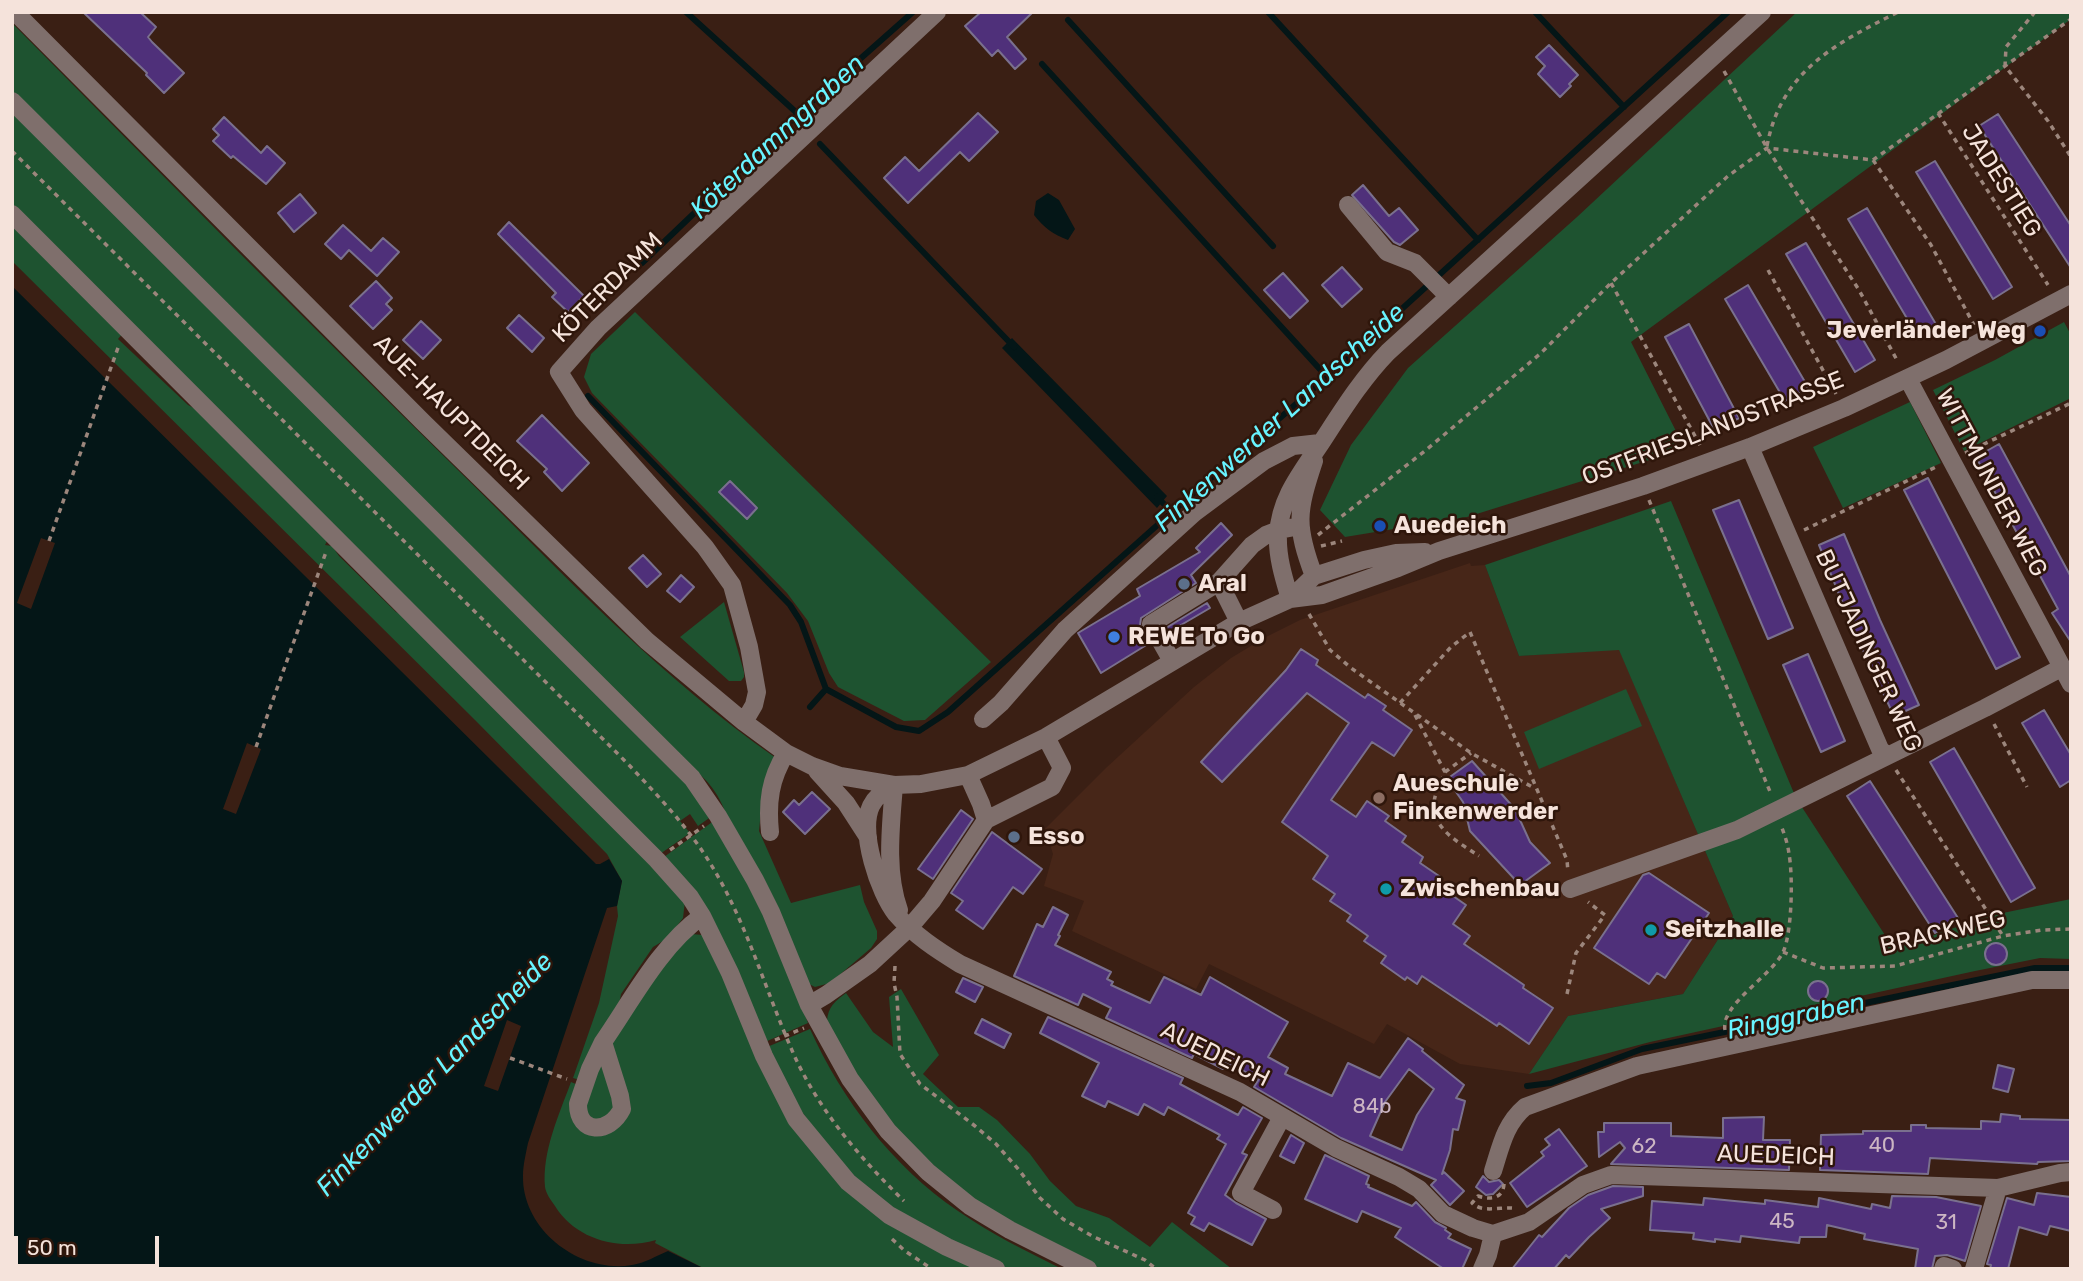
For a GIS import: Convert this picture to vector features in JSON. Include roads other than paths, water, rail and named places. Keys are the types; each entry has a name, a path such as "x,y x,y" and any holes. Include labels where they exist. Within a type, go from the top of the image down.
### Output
{"street":[{"name":"AUE-HAUPTDEICH","path":"15,12 424,422 687,676 786,753 811,766 840,776 894,785"},
{"name":"KÖTERDAMM","path":"744,722 754,705 757,692 749,647 732,585 710,553 583,410 559,372 598,328 937,12"},
{"path":"1290,600 1279,561 1279,530 1285,500 1296,478 1367,374 1388,352 1438,286 1762,12"},
{"path":"12,101 692,778 718,816 755,880 809,1005 850,1079 888,1131 954,1195 1041,1247 1088,1269"},
{"path":"1348,205 1387,253 1408,259 1438,286"},
{"path":"12,214 657,860 690,897 730,973 764,1056 796,1119 848,1182 889,1215 947,1247 996,1269"},
{"name":"OSTFRIESLANDSTRASSE","path":"894,785 922,784 968,775 1046,737 1239,622 1290,600 1322,595 1439,551 1643,486 1751,447 1908,379 2068,301"},
{"name":"WITTMUNDER WEG","path":"1908,379 2071,684"},
{"path":"1314,576 1304,550 1300,526 1305,489 1320,443"},
{"path":"983,719 1001,703 1065,629 1194,513 1264,461 1293,446 1320,443"},
{"name":"BUTJADINGER WEG","path":"1751,447 1880,749 1886,755"},
{"path":"1172,661 1151,624 1219,582 1252,545 1279,530 1300,526"},
{"name":"OSTFRIESLANDSTRASSE","path":"1290,600 1314,576 1396,553 1439,551"},
{"path":"1219,582 1239,622"},
{"path":"1570,889 1737,830 1886,755 1892,755 2061,668"},
{"path":"809,1005 846,982 890,948 932,901 986,820 1052,787 1062,768 1046,737"},
{"path":"770,832 770,787 786,753"},
{"name":"AUEDEICH","path":"811,766 846,803 869,839"},
{"path":"968,775 986,820"},
{"path":"894,785 892,873 898,905 909,928"},
{"name":"AUEDEICH","path":"894,785 884,790 871,805 867,824 874,865 885,898 894,912 927,943 960,964 1240,1092 1336,1148 1399,1177 1419,1189 1443,1214 1474,1228 1493,1234 1528,1223 1583,1185 1611,1175 1998,1188 2071,1172"},
{"path":"603,1042 667,947 686,927 702,916"},
{"path":"1493,1171 1506,1129 1514,1116 1525,1107 1637,1066 2032,980 2071,980"},
{"path":"1273,1210 1241,1193 1282,1116"},
{"path":"1976,1268 1998,1188"},
{"path":"1482,1269 1493,1234"},
{"path":"1943,1269 1944,1266 1952,1269"}],"water":[{"path":"1048,193 1059,200 1075,229 1068,240 1049,230 1034,215 1036,201"},
{"path":"12,286 596,864 609,859 622,881 617,906 607,908 528,1143 523,1172 525,1196 532,1214 543,1230 574,1255 612,1266 637,1264 668,1251 705,1269 12,1269"},
{"path":"1012,338 1167,496 1157,508 1002,348"}],"waterway":[{"path":"686,12 798,114"},
{"name":"Köterdammgraben","path":"642,263 798,114 913,12"},
{"path":"1268,12 1478,240"},
{"path":"1535,12 1624,107"},
{"name":"Finkenwerder Landscheide","path":"810,707 826,689 896,727 919,731 948,712 1327,377 1728,12"},
{"path":"1068,20 1273,246"},
{"path":"1042,64 1327,377"},
{"path":"820,144 1014,347"},
{"path":"588,396 790,605 801,622 826,689"},
{"path":"1157,497 1172,512"},
{"name":"Ringgraben","path":"1527,1086 1551,1083 1642,1049 2035,968 2071,968"}],"place":[{"name":"Jeverländer Weg","path":"2040,331"},
{"name":"Auedeich","path":"1380,526"},
{"name":"Aral","path":"1184,584"},
{"name":"REWE To Go","path":"1114,637"},
{"name":"Aueschule Finkenwerder","path":"1379,798"},
{"name":"Esso","path":"1014,837"},
{"name":"Zwischenbau","path":"1386,889"},
{"name":"Seitzhalle","path":"1651,930"}]}
